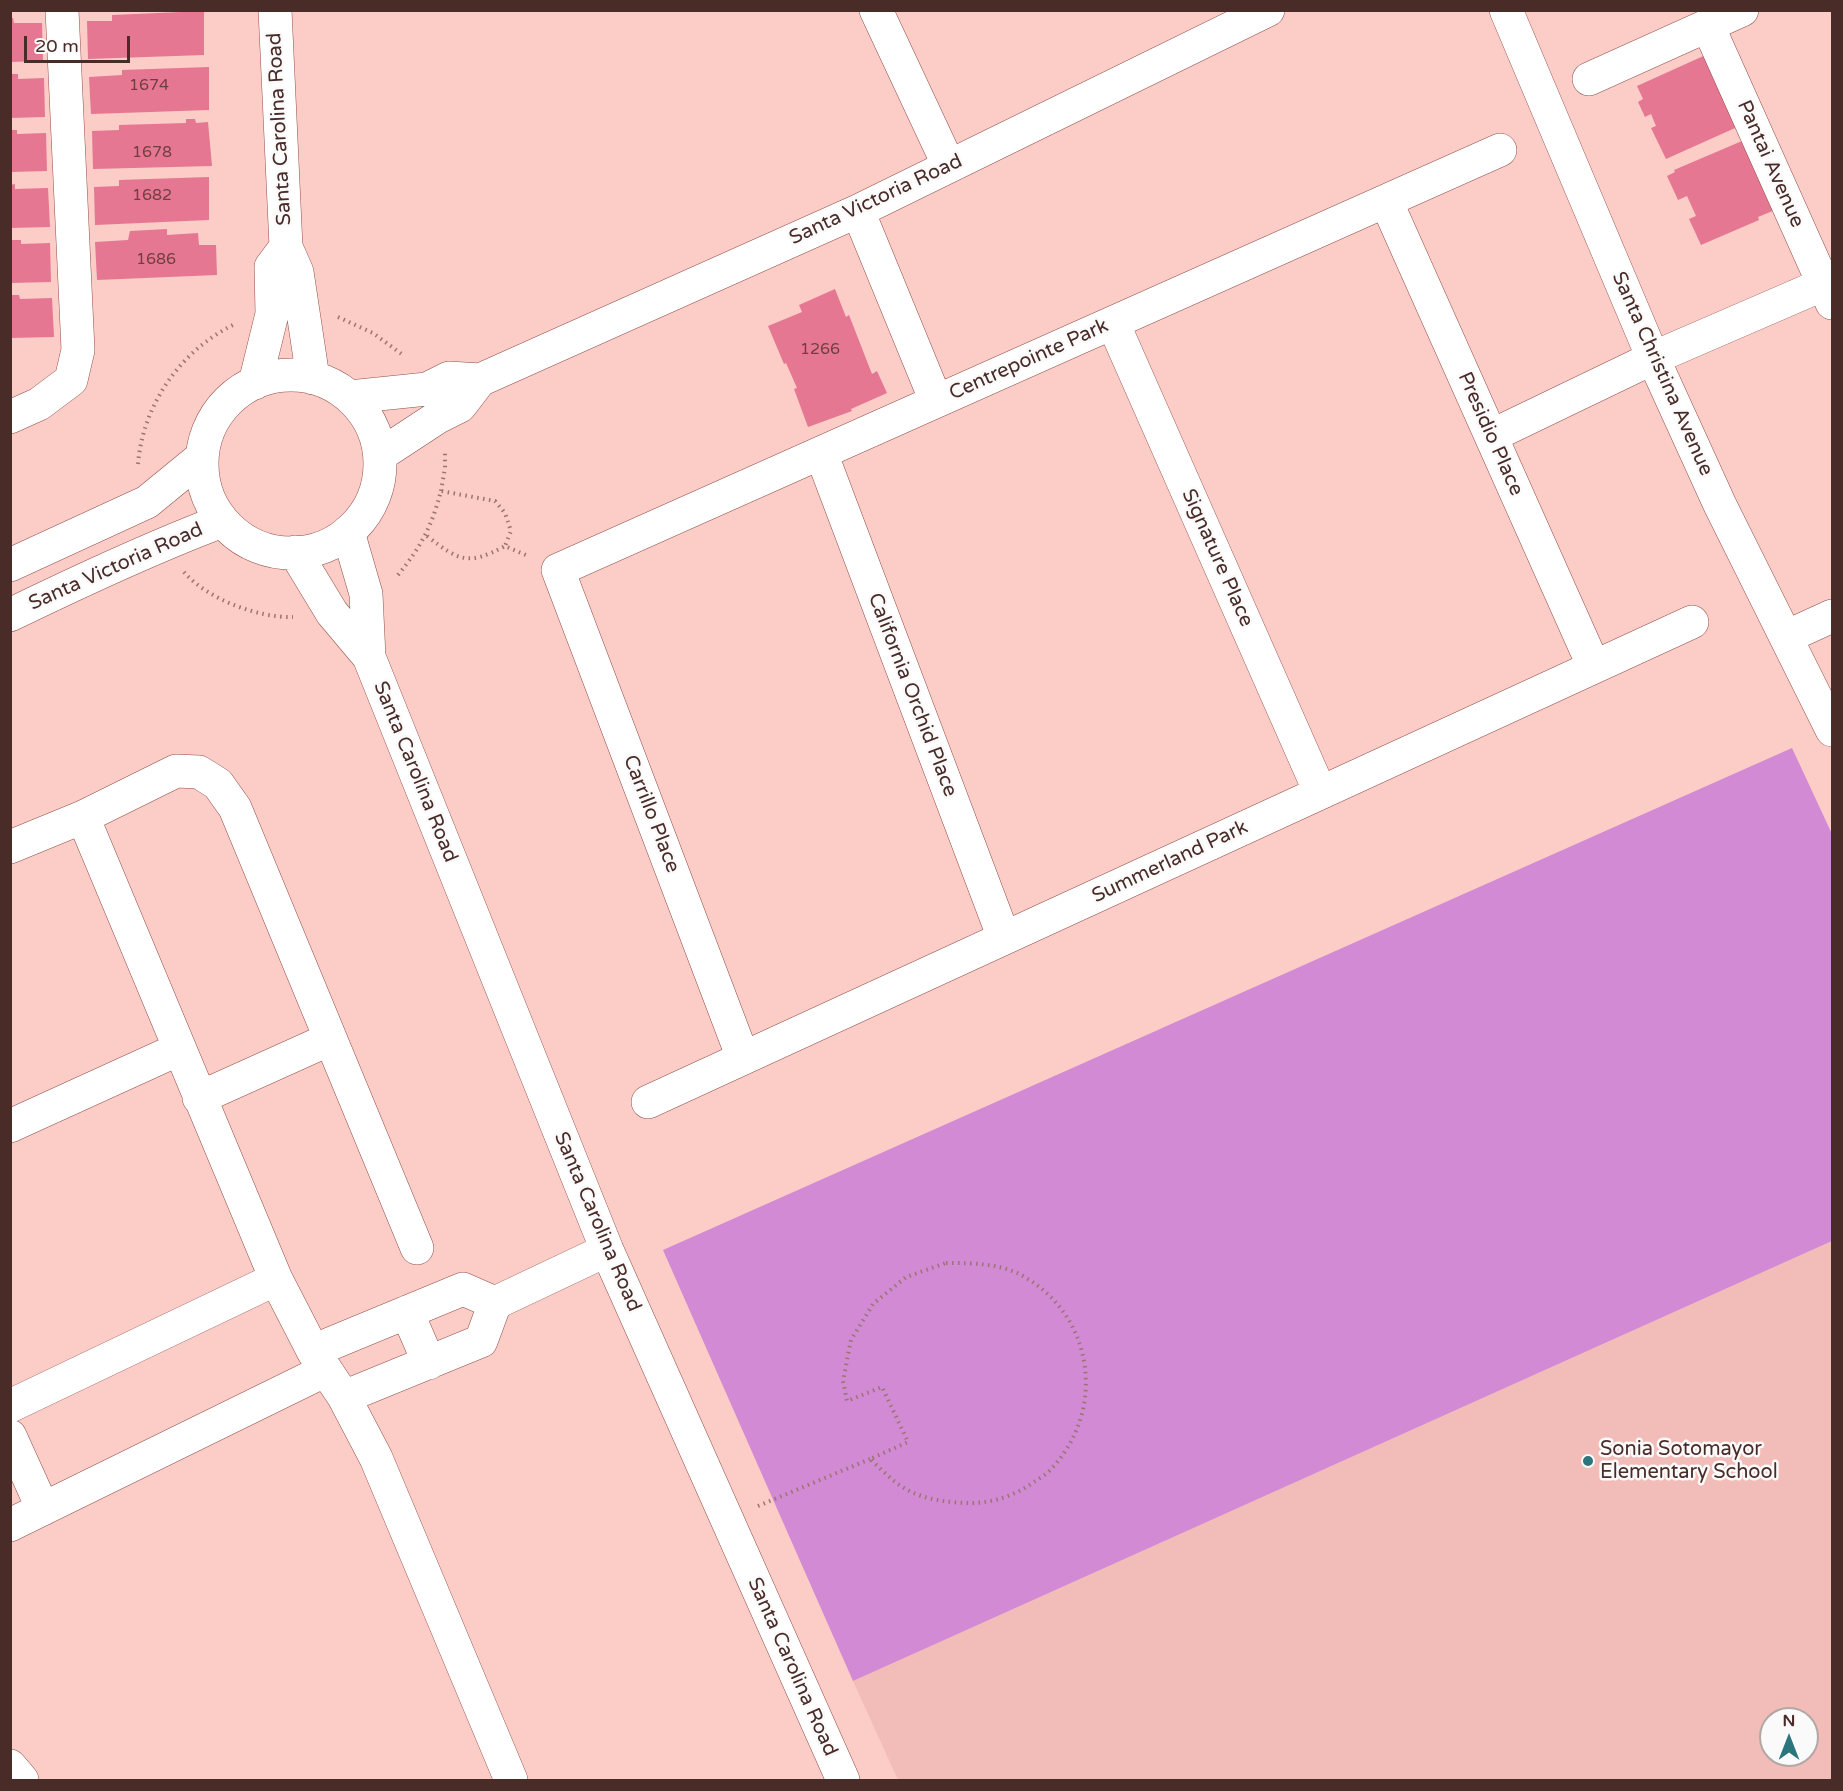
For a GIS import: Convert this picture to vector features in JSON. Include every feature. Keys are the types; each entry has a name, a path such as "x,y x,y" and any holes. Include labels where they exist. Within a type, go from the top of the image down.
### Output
{"street":[{"path":"10,417 39,404 71,380 78,350 62,10"},
{"name":"Santa Carolina Road","path":"275,10 286,247 297,272 313,378"},
{"path":"876,10 949,166"},
{"name":"Santa Victoria Road","path":"350,397 427,389 448,378 480,380 858,211 1268,10"},
{"name":"Santa Christina Avenue","path":"1506,10 1653,358 1720,505 1833,730"},
{"path":"1589,80 1742,10"},
{"name":"Pantai Avenue","path":"1708,26 1828,293"},
{"name":"Centrepointe Park","path":"558,570 1500,150"},
{"name":"Presidio Place","path":"1386,201 1594,667"},
{"path":"858,211 936,401"},
{"name":"Santa Carolina Road","path":"255,382 272,314 271,267 286,247"},
{"path":"1491,436 1653,358 1828,293"},
{"name":"Signature Place","path":"1113,323 1320,792"},
{"path":"283,375 313,378 333,386 350,397 365,414 375,434 380,455 379,477 374,498 363,516 348,532 323,546 295,552 268,550 243,539 222,520 210,502 203,480 202,458 207,434 218,413 234,395 255,382 283,375"},
{"name":"Santa Victoria Road","path":"380,455 438,417 460,406 480,380"},
{"name":"California Orchid Place","path":"821,453 1004,938"},
{"path":"10,565 147,502 202,458"},
{"name":"Santa Victoria Road","path":"10,615 166,542 222,520"},
{"name":"Santa Carolina Road","path":"348,532 366,594 369,657"},
{"name":"Santa Carolina Road","path":"295,552 332,612 369,657 607,1251 843,1780"},
{"name":"Carrillo Place","path":"558,570 744,1058"},
{"path":"1786,637 1833,616"},
{"name":"Summerland Park","path":"648,1102 1692,622"},
{"path":"10,847 83,816 176,771 199,772 218,784 235,808 417,1248"},
{"path":"83,816 276,1279 320,1360 344,1397 376,1458 512,1780"},
{"path":"199,1098 330,1039"},
{"path":"10,1126 179,1049"},
{"path":"344,1397 481,1341 495,1303 607,1251"},
{"path":"10,1406 276,1279"},
{"path":"10,1525 407,1312 462,1289 495,1303"},
{"path":"407,1312 429,1363"},
{"path":"10,1436 43,1509"},
{"path":"10,1766 22,1780"}],"path":[{"path":"336,317 373,333 404,356"},
{"path":"138,469 140,446 150,414 169,378 189,355 218,332 236,323"},
{"path":"390,580 398,575 416,554 427,536 441,491 446,449"},
{"path":"427,536 448,552 466,559 478,559 506,546 511,531 506,513 495,501 441,491"},
{"path":"506,546 558,570"},
{"path":"180,567 201,589 248,611 282,617 303,616"},
{"path":"726,1519 908,1442 882,1387 847,1401 843,1381 851,1340 873,1304 906,1277 946,1263 984,1263 1021,1275 1052,1297 1074,1328 1086,1364 1086,1403 1074,1438 1051,1469 1020,1492 984,1503 942,1502 902,1487 870,1459"}],"shaded area":[{"path":"1792,748 1832,834 1832,1241 853,1681 663,1250"},
{"name":"Sonia Sotomayor Elementary School","path":"1832,1241 1832,1780 898,1780 853,1681"}],"building":[{"path":"204,11 204,55 88,59 87,21 112,21 112,15"},
{"path":"10,18 13,18 14,23 42,23 43,61 10,62"},
{"path":"1710,53 1744,124 1666,159 1651,128 1656,126 1651,114 1645,117 1638,102 1643,99 1637,86"},
{"path":"209,67 209,110 91,114 89,77 122,75 122,70"},
{"path":"10,74 18,74 18,79 44,78 45,117 10,118"},
{"path":"186,119 195,119 196,123 208,122 212,166 93,169 92,131 119,130 119,125 186,123"},
{"path":"10,130 17,130 17,134 46,133 47,171 10,172"},
{"path":"1749,138 1780,208 1758,217 1759,220 1701,245 1689,219 1696,216 1687,196 1678,200 1667,176 1675,172 1674,170"},
{"path":"209,177 209,220 95,225 94,187 119,186 119,180"},
{"path":"15,184 15,189 48,188 50,227 10,228 10,185"},
{"path":"167,229 167,235 198,233 199,245 216,245 217,275 97,280 95,242 128,240 130,231"},
{"path":"10,240 21,240 21,244 50,243 51,282 10,283"},
{"path":"835,289 846,317 849,315 872,374 877,371 887,393 851,409 852,411 808,427 794,389 797,388 768,326 802,312 799,305"},
{"path":"10,295 19,295 20,299 52,298 54,337 10,338"}],"place":[{"name":"Sonia Sotomayor Elementary School","path":"1588,1461"}]}
